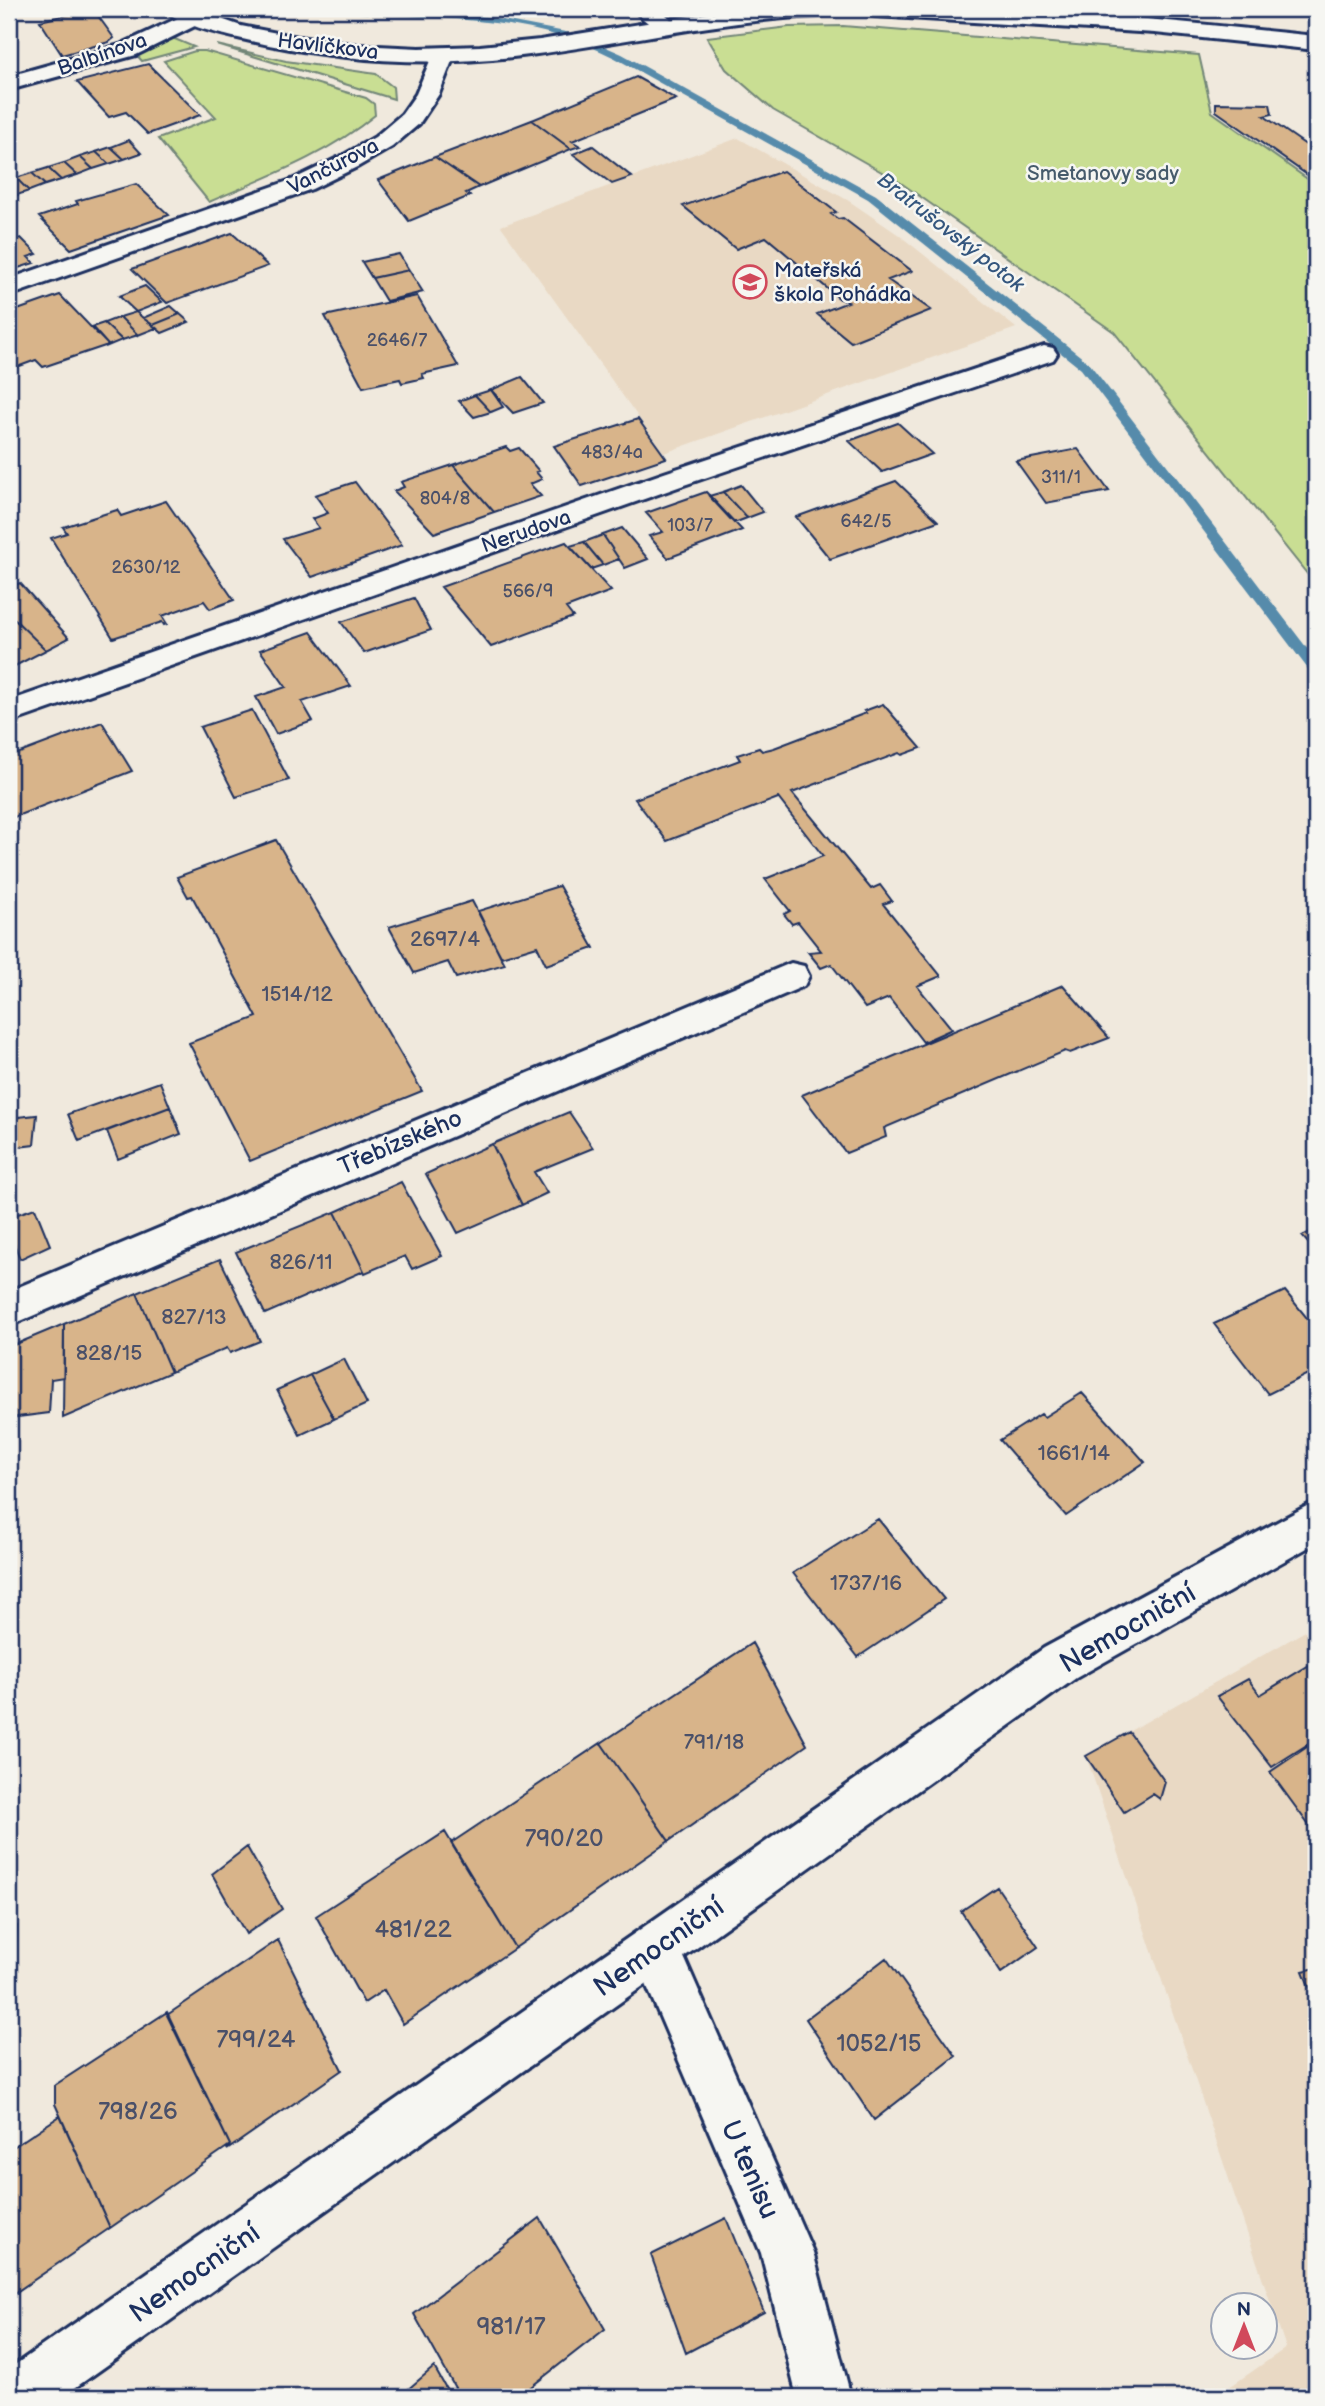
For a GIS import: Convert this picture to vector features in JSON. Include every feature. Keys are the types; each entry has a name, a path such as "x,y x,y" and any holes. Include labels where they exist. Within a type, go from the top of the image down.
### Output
{"street":[{"path":"645,9 667,25"},
{"path":"443,56 560,44 750,14 819,9"},
{"path":"876,9 1155,26 1316,43"},
{"name":"Balbínova","path":"9,83 128,50 185,13"},
{"name":"Havlíčkova","path":"185,13 245,35 310,46 376,54 443,56"},
{"name":"Vančurova","path":"9,288 303,184 343,166 383,142 420,108 443,56"},
{"name":"Nerudova","path":"9,712 674,479 1044,354"},
{"name":"Třebízského","path":"9,1309 791,976"},
{"name":"Nemocniční","path":"16,2397 1060,1663 1316,1521"},
{"name":"U tenisu","path":"655,1948 787,2252 824,2397"}],"shaded area":[{"name":"Mateřská škola Pohádka","path":"738,138 849,201 899,235 1016,328 664,453 501,226"},
{"path":"1316,1625 1316,2397 1215,2397 1269,2360 1280,2360 1280,2352 1286,2348 1280,2330 1280,2290 1266,2290 1086,1756"}],"green space":[{"name":"Smetanovy sady","path":"843,26 1199,55 1212,112 1316,185 1316,585 1114,332 901,183 773,110 726,69 707,37 789,27"},
{"path":"170,37 194,47 142,61 135,53"},
{"path":"217,45 286,61 376,74 393,87 394,99"},
{"path":"195,51 205,51 366,98 374,104 375,115 317,154 209,202 158,139 216,117 164,61"}],"building":[{"path":"93,9 114,38 109,42 62,55 40,21"},
{"path":"148,64 200,115 148,134 126,112 109,117 77,82"},
{"path":"636,77 676,99 572,141 580,146 571,149 532,120"},
{"path":"1216,103 1270,104 1272,114 1264,116 1316,152 1316,181 1216,111"},
{"path":"532,120 571,149 479,187 435,157"},
{"path":"129,140 141,153 124,159 111,147"},
{"path":"593,146 632,177 612,184 573,154"},
{"path":"111,147 124,159 109,164 96,152"},
{"path":"96,152 109,164 93,169 80,157"},
{"path":"80,157 93,169 77,175 64,163"},
{"path":"435,157 479,187 466,193 470,196 409,221 378,180"},
{"path":"64,163 77,175 61,180 48,168"},
{"path":"48,168 61,180 45,185 32,173"},
{"path":"783,171 836,212 831,214 838,219 843,218 912,271 888,280 931,310 851,342 817,314 848,302 840,299 766,237 736,249 683,206"},
{"path":"32,173 45,185 29,191 16,178"},
{"path":"16,178 29,191 11,197 9,181"},
{"path":"136,184 169,215 71,249 39,217 78,204 76,201"},
{"path":"232,233 268,266 167,303 132,269"},
{"path":"9,237 13,241 21,238 37,254 28,257 34,263 9,271"},
{"path":"399,254 409,270 372,278 362,262"},
{"path":"409,270 423,292 386,301 372,278"},
{"path":"145,286 162,302 136,312 119,296"},
{"path":"60,295 108,345 43,367 36,360 9,370 9,313"},
{"path":"417,296 458,366 422,374 424,378 402,383 400,379 363,387 325,316"},
{"path":"171,306 180,314 153,325 143,318"},
{"path":"136,312 156,328 138,335 120,317"},
{"path":"180,314 189,322 162,333 153,325"},
{"path":"120,317 138,335 122,340 104,323"},
{"path":"104,323 122,340 105,347 108,345 92,327"},
{"path":"522,377 543,403 513,413 491,390"},
{"path":"491,390 503,407 491,412 475,395"},
{"path":"475,395 491,412 474,417 459,401"},
{"path":"638,419 666,458 582,486 554,446"},
{"path":"898,423 932,454 882,472 849,441"},
{"path":"506,447 510,451 519,448 539,471 536,472 542,479 530,484 541,496 494,512 453,465"},
{"path":"1078,449 1109,491 1046,503 1016,461"},
{"path":"453,465 494,512 434,533 394,491 404,487 401,482"},
{"path":"896,481 938,521 830,559 796,517"},
{"path":"355,482 402,545 312,577 283,539 319,528 312,519 328,513 315,495"},
{"path":"741,485 763,512 747,518 723,492"},
{"path":"706,492 742,530 668,558 649,536 663,532 646,513"},
{"path":"723,492 747,518 734,523 709,496"},
{"path":"166,501 234,600 210,609 204,601 162,616 167,624 162,622 113,638 51,538 67,533 63,527 117,510 121,516"},
{"path":"622,528 648,559 625,568 603,535"},
{"path":"603,535 619,559 603,565 584,542"},
{"path":"566,542 611,591 566,608 573,617 491,647 441,587"},
{"path":"584,542 603,565 591,569 570,546"},
{"path":"20,583 69,638 46,650 9,614 9,610 13,608 9,605 9,588"},
{"path":"414,598 431,630 364,653 341,622"},
{"path":"9,614 46,650 9,669"},
{"path":"311,632 351,686 302,702 313,721 276,734 256,697 286,687 260,650"},
{"path":"883,704 921,748 902,755 899,753 792,793 871,889 880,885 892,901 883,904 941,976 917,986 952,1029 923,1042 889,998 865,1008 831,964 821,968 808,952 821,951 798,922 792,924 784,914 790,911 765,879 823,856 778,798 667,841 635,799 740,760 737,755 759,748 762,751 774,748"},
{"path":"252,710 289,780 236,797 200,727"},
{"path":"102,722 132,771 9,819 9,757"},
{"path":"276,840 422,1091 250,1161 189,1043 257,1017 192,896 188,897 177,877"},
{"path":"559,886 594,948 546,965 537,946 501,957 478,911"},
{"path":"472,901 505,964 456,978 448,962 414,973 389,927"},
{"path":"1063,985 1109,1038 1070,1053 1065,1051 884,1128 886,1137 846,1153 802,1095"},
{"path":"160,1082 170,1107 79,1141 68,1114"},
{"path":"170,1107 181,1134 118,1159 107,1131"},
{"path":"569,1112 593,1148 534,1172 547,1193 522,1205 492,1144"},
{"path":"37,1115 34,1145 9,1148 9,1118"},
{"path":"492,1144 522,1205 458,1233 426,1174"},
{"path":"401,1182 442,1256 412,1269 405,1256 365,1273 335,1212"},
{"path":"35,1208 50,1245 20,1259 9,1230 9,1217"},
{"path":"335,1212 364,1271 265,1314 236,1252"},
{"path":"1316,1229 1316,1252 1302,1236"},
{"path":"220,1259 260,1341 230,1353 227,1348 171,1372 137,1293"},
{"path":"1285,1291 1316,1329 1316,1370 1268,1394 1214,1324"},
{"path":"137,1293 171,1372 63,1418 64,1324"},
{"path":"64,1324 64,1377 51,1379 49,1413 9,1418 9,1347"},
{"path":"344,1359 367,1404 334,1419 310,1375"},
{"path":"310,1375 334,1419 300,1435 277,1390"},
{"path":"1082,1393 1145,1462 1066,1516 1000,1440 1041,1414 1044,1417"},
{"path":"878,1519 944,1599 858,1657 793,1573"},
{"path":"752,1643 807,1745 669,1841 601,1743"},
{"path":"1316,1661 1316,1739 1272,1767 1217,1696 1248,1679 1260,1695"},
{"path":"1129,1732 1165,1782 1160,1799 1153,1794 1124,1812 1086,1756"},
{"path":"1316,1741 1316,1835 1270,1772"},
{"path":"601,1743 669,1841 515,1948 451,1843"},
{"path":"445,1832 515,1948 403,2024 384,1990 364,2003 316,1916"},
{"path":"247,1847 282,1909 246,1934 212,1874"},
{"path":"997,1887 1038,1947 1001,1973 961,1911"},
{"path":"17,1926 13,1996 9,1997 9,1928"},
{"path":"278,1940 342,2070 227,2150 230,2145 167,2015"},
{"path":"886,1958 956,2056 874,2120 806,2019"},
{"path":"1316,1968 1316,2004 1303,1971"},
{"path":"167,2012 230,2145 110,2228 55,2104 55,2085"},
{"path":"60,2116 110,2228 9,2297 9,2150"},
{"path":"540,2218 605,2329 518,2397 460,2397 414,2314"},
{"path":"726,2218 764,2312 686,2353 651,2255"},
{"path":"434,2367 451,2397 399,2397"}],"waterway":[{"name":"Bratrušovský potok","path":"344,9 509,23 584,40 618,56 872,197 1085,366 1316,670"}],"place":[{"name":"Mateřská škola Pohádka","path":"750,282"}]}
